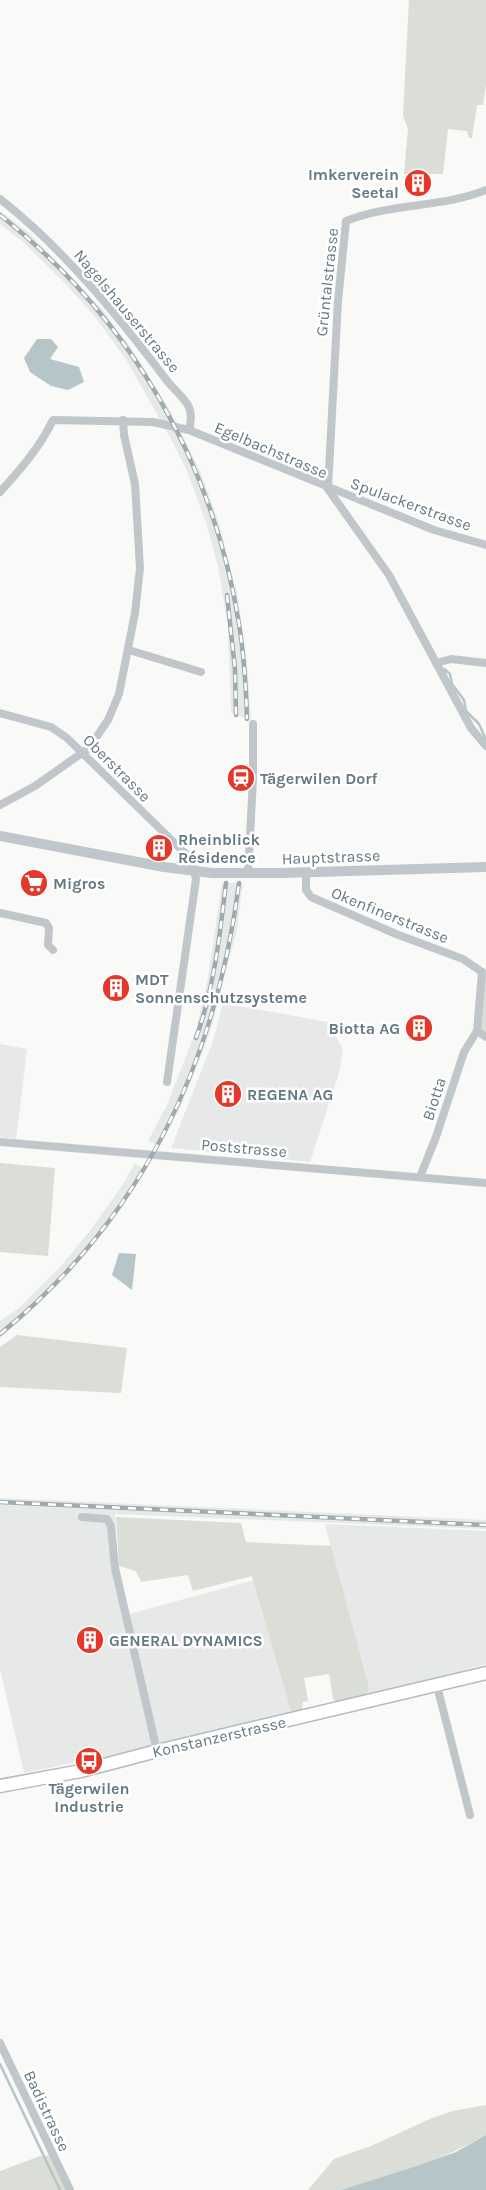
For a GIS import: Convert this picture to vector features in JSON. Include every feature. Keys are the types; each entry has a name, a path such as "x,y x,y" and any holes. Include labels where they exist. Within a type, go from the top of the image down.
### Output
{"main road":[{"name":"Konstanzerstrasse","path":"0,1786 81,1771 157,1751 486,1673"}],"street":[{"name":"Grüntalstrasse","path":"328,488 336,327 346,221 363,214 451,199 486,190"},
{"name":"Nagelshauserstrasse","path":"0,199 20,215 82,276 168,382 184,398 192,412 188,430"},
{"name":"Egelbachstrasse","path":"0,492 33,453 53,420 124,420 158,423 188,430 328,488 389,575 471,728 486,746"},
{"path":"0,805 35,786 82,753 97,738 120,694 129,650 140,568 136,484 124,434 124,420"},
{"name":"Spulackerstrasse","path":"328,488 434,530 486,545"},
{"path":"129,650 201,672"},
{"path":"436,663 451,659 486,663"},
{"name":"Oberstrasse","path":"0,713 51,727 67,738 190,858 195,872"},
{"path":"248,874 253,779 253,724"},
{"name":"Hauptstrasse","path":"0,836 195,872 248,874 486,867"},
{"path":"168,1082 196,879 195,872"},
{"name":"Okenfinerstrasse","path":"306,873 306,890 311,897 396,934 463,960 484,972"},
{"path":"0,912 46,922 49,928 48,945 53,950"},
{"path":"484,972 477,1030 486,1037"},
{"name":"Biotta","path":"420,1178 464,1052 477,1030"},
{"name":"Poststrasse","path":"0,1142 486,1183"},
{"path":"82,1517 107,1519 111,1526 115,1568 157,1751"},
{"path":"437,1686 470,1815"},
{"name":"Badistrasse","path":"0,2043 70,2190"}],"shaded area":[{"path":"409,0 486,0 486,85 483,105 477,105 472,138 469,138 467,131 448,129 443,174 404,174 408,129 403,115"},
{"path":"0,211 29,233 102,309 131,348 172,414 200,471 218,520 237,593 247,663 251,720 231,713 228,627 218,566 207,526 187,471 127,361 96,318 66,284 23,242 0,224"},
{"path":"37,339 51,339 58,347 50,359 79,367 84,382 68,390 51,386 30,372 24,358"},
{"path":"222,883 243,883 236,934 209,1035 180,1108 160,1146 148,1141 168,1103 196,1030 208,978"},
{"path":"482,972 486,972 486,1037 477,1031"},
{"name":"REGENA AG","path":"223,1003 328,1022 343,1049 339,1073 310,1162 171,1148 213,1041"},
{"path":"0,1044 27,1049 16,1139 0,1137"},
{"path":"0,1163 55,1168 48,1256 0,1252"},
{"path":"135,1163 145,1170 107,1228 69,1273 27,1315 0,1338 0,1321 19,1308 61,1266 122,1186"},
{"path":"119,1253 136,1254 132,1290 112,1275"},
{"path":"17,1335 127,1348 121,1393 0,1387 0,1347"},
{"path":"0,1498 486,1520 486,1529 115,1514 117,1565 129,1614 254,1580 292,1715 148,1748 24,1773 0,1669"},
{"path":"116,1517 241,1523 246,1542 331,1546 369,1688 366,1697 338,1704 333,1699 329,1674 304,1678 308,1701 303,1702 302,1710 292,1715 252,1576 193,1591 188,1575 141,1582 136,1571 119,1566"},
{"path":"325,1524 486,1531 486,1664 369,1697"},
{"path":"486,2105 486,2135 469,2144 434,2160 342,2190 308,2190 334,2159 371,2146 432,2118 453,2111"},
{"path":"486,2135 486,2190 341,2190 456,2152"},
{"path":"53,2155 70,2190 0,2190 0,2171 40,2156"}],"waterway":[{"path":"444,669 450,674 452,684 464,700 466,711 479,724 486,740"},
{"path":"0,2064 60,2190"}],"railway":[{"path":"0,215 46,255 88,299 125,346 158,397 186,450 209,506 227,564 241,636 247,719"},
{"path":"227,595 235,669 236,715"},
{"path":"196,1038 212,981 226,883"},
{"path":"0,1334 50,1289 94,1240 132,1188 164,1132 191,1074 212,1013 228,949 239,883"},
{"path":"0,1502 486,1525"}],"place":[{"name":"Imkerverein Seetal","path":"418,183"},
{"name":"Tägerwilen Dorf","path":"241,778"},
{"name":"Rheinblick Résidence","path":"159,848"},
{"name":"Migros","path":"34,883"},
{"name":"MDT Sonnenschutzsysteme","path":"116,988"},
{"name":"Biotta AG","path":"419,1028"},
{"name":"REGENA AG","path":"228,1094"},
{"name":"GENERAL DYNAMICS","path":"90,1640"},
{"name":"Tägerwilen Industrie","path":"89,1761"}]}
